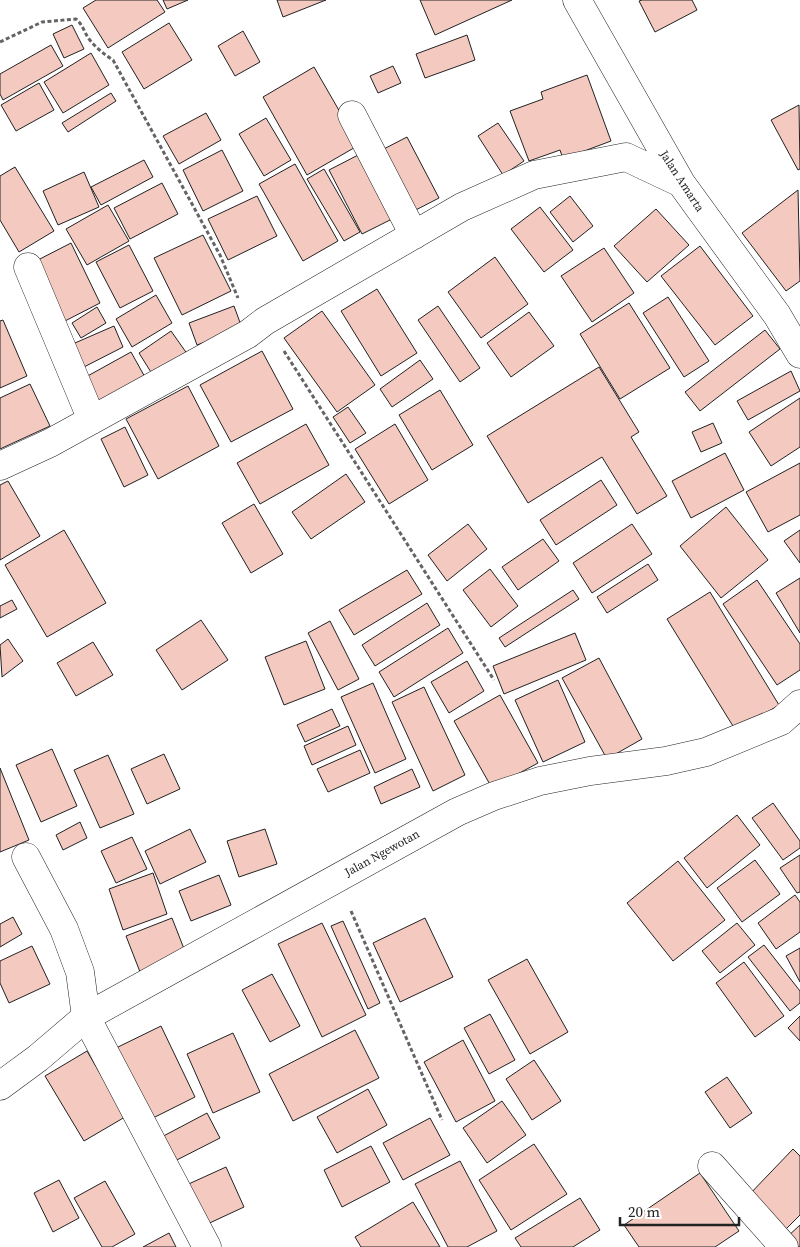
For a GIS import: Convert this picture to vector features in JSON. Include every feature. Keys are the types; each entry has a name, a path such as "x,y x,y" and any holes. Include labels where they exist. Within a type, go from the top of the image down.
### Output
{"street":[{"name":"Jalan Amarta","path":"577,0 681,183 777,315 800,354"},
{"path":"352,115 414,235"},
{"path":"626,157 647,123"},
{"path":"0,466 50,443 92,420 256,328 462,207 534,174 626,157 681,183"},
{"path":"28,267 92,420"},
{"name":"Jalan Ngewotan","path":"0,1086 38,1058 86,1017 398,843 494,796 540,781 590,771 666,762 706,752 781,721 800,704"},
{"path":"26,857 64,929 80,972 86,1017 207,1247"},
{"path":"712,1166 784,1247"}],"path":[{"path":"0,42 42,22 76,19 93,42 113,60 220,255 256,328 494,680"},
{"path":"337,878 442,1120"}],"building":[{"path":"96,0 157,0 165,12 108,48 83,8"},
{"path":"163,0 188,0 167,9"},
{"path":"277,0 326,0 283,17"},
{"path":"420,0 512,0 435,35"},
{"path":"692,0 697,10 655,32 639,1"},
{"path":"169,23 192,60 144,89 122,52"},
{"path":"72,25 84,49 64,58 53,34"},
{"path":"243,31 260,62 235,76 218,46"},
{"path":"467,35 475,60 425,78 416,54"},
{"path":"51,45 63,66 3,100 0,94 0,74"},
{"path":"91,53 109,85 63,113 44,82"},
{"path":"393,66 401,83 378,93 370,76"},
{"path":"314,67 359,145 307,175 263,97"},
{"path":"587,75 611,141 563,159 560,150 529,161 510,111 543,99 541,92"},
{"path":"39,83 54,110 16,131 1,105"},
{"path":"111,93 116,101 68,132 62,123"},
{"path":"799,105 800,169 798,170 771,120"},
{"path":"206,113 221,140 179,164 163,136"},
{"path":"266,118 291,160 264,176 239,134"},
{"path":"498,123 524,161 503,175 478,136"},
{"path":"407,137 439,198 408,214 376,153"},
{"path":"222,150 243,191 203,211 183,170"},
{"path":"364,152 398,216 362,234 329,170"},
{"path":"144,160 153,177 101,205 91,187"},
{"path":"295,164 338,241 303,261 259,184"},
{"path":"15,167 54,231 19,252 0,220 0,176"},
{"path":"324,169 360,232 344,241 307,179"},
{"path":"84,172 99,207 58,225 43,191"},
{"path":"162,183 178,214 130,239 114,208"},
{"path":"798,190 800,281 786,291 742,233"},
{"path":"257,196 277,236 228,260 208,219"},
{"path":"570,196 593,226 573,242 550,212"},
{"path":"108,205 129,241 87,265 66,229"},
{"path":"540,207 573,250 544,272 511,229"},
{"path":"656,209 689,245 647,282 614,246"},
{"path":"203,235 231,291 182,315 154,258"},
{"path":"71,243 100,303 65,321 34,262"},
{"path":"129,245 153,291 120,308 96,262"},
{"path":"700,246 753,316 715,345 661,276"},
{"path":"604,248 634,293 592,322 561,276"},
{"path":"495,257 528,304 481,338 448,292"},
{"path":"377,289 417,353 381,376 341,311"},
{"path":"156,295 172,323 132,347 116,319"},
{"path":"668,297 709,361 684,377 643,313"},
{"path":"629,303 670,368 620,399 580,334"},
{"path":"234,306 242,328 197,345 189,323"},
{"path":"438,306 480,368 460,382 418,320"},
{"path":"97,307 106,323 81,338 72,323"},
{"path":"322,311 375,385 337,412 284,338"},
{"path":"529,312 554,346 511,377 487,343"},
{"path":"3,320 27,376 0,388 0,321"},
{"path":"114,326 123,347 82,368 68,346"},
{"path":"765,330 780,349 700,411 685,392"},
{"path":"171,331 188,355 154,377 139,353"},
{"path":"262,351 293,409 231,442 200,385"},
{"path":"131,352 146,379 99,405 84,378"},
{"path":"420,360 433,379 392,407 380,389"},
{"path":"599,367 639,432 631,437 667,496 637,514 602,457 528,503 487,436"},
{"path":"791,371 800,391 748,420 737,401"},
{"path":"30,384 50,426 0,449 0,398"},
{"path":"188,386 219,446 158,479 126,419"},
{"path":"440,390 473,445 432,470 399,415"},
{"path":"800,398 800,447 771,466 749,432"},
{"path":"348,407 366,433 350,443 333,417"},
{"path":"713,423 722,443 701,452 692,432"},
{"path":"306,424 329,465 260,504 237,463"},
{"path":"395,424 428,480 389,504 355,449"},
{"path":"125,427 148,475 124,487 101,439"},
{"path":"725,453 744,490 691,518 672,481"},
{"path":"800,463 800,515 768,532 746,492"},
{"path":"346,474 365,502 311,539 292,512"},
{"path":"601,480 617,505 556,545 540,520"},
{"path":"8,481 40,536 0,560 0,485"},
{"path":"254,504 283,554 251,573 222,523"},
{"path":"726,507 768,560 721,598 680,546"},
{"path":"468,524 487,549 447,581 428,555"},
{"path":"632,524 652,554 592,593 573,563"},
{"path":"64,530 106,603 47,637 5,565"},
{"path":"800,530 800,563 784,541"},
{"path":"543,539 559,561 518,590 502,567"},
{"path":"648,564 658,580 607,613 597,597"},
{"path":"490,569 518,606 491,627 463,590"},
{"path":"407,570 422,594 354,635 339,610"},
{"path":"800,578 800,633 776,593"},
{"path":"757,580 800,644 800,670 777,685 723,604"},
{"path":"573,590 579,599 505,647 499,638"},
{"path":"710,592 779,705 736,731 667,619"},
{"path":"12,600 17,609 0,618 0,606"},
{"path":"427,603 440,625 375,666 362,645"},
{"path":"201,620 228,660 182,690 156,650"},
{"path":"330,621 359,679 338,690 308,633"},
{"path":"448,628 463,653 394,697 379,672"},
{"path":"575,633 586,660 504,694 493,666"},
{"path":"8,639 23,661 2,677 0,645"},
{"path":"306,641 325,689 284,705 265,657"},
{"path":"93,642 113,675 76,696 57,663"},
{"path":"599,658 642,739 607,759 562,678"},
{"path":"467,661 484,691 449,713 431,682"},
{"path":"558,680 585,742 543,762 515,700"},
{"path":"373,683 406,759 375,773 341,697"},
{"path":"424,687 465,775 433,791 392,702"},
{"path":"500,695 538,763 492,788 454,721"},
{"path":"332,709 340,726 305,742 297,725"},
{"path":"348,726 356,745 312,765 304,746"},
{"path":"52,749 77,806 41,822 16,765"},
{"path":"360,750 370,773 328,792 317,769"},
{"path":"164,754 180,789 147,804 131,769"},
{"path":"108,755 134,814 100,828 74,770"},
{"path":"0,768 29,840 0,852"},
{"path":"412,769 420,787 381,804 374,787"},
{"path":"773,803 800,841 800,848 783,860 752,818"},
{"path":"737,815 760,845 707,888 684,858"},
{"path":"80,822 87,838 63,850 56,835"},
{"path":"190,829 206,862 160,884 145,851"},
{"path":"265,829 277,864 239,877 227,841"},
{"path":"132,837 147,869 116,883 101,851"},
{"path":"800,855 800,892 797,893 780,868"},
{"path":"755,860 780,894 742,922 717,888"},
{"path":"678,861 725,920 673,961 627,903"},
{"path":"153,873 167,914 123,930 109,889"},
{"path":"219,875 231,905 191,921 179,891"},
{"path":"795,895 800,902 800,932 776,949 758,923"},
{"path":"13,917 22,934 0,947 0,924"},
{"path":"172,918 188,959 142,977 126,936"},
{"path":"425,918 453,977 400,1002 373,943"},
{"path":"343,921 380,1003 368,1009 331,926"},
{"path":"322,923 366,1015 322,1037 278,944"},
{"path":"737,923 755,945 720,973 702,951"},
{"path":"764,945 800,991 800,1003 790,1011 748,957"},
{"path":"32,946 50,984 9,1003 0,983 0,961"},
{"path":"800,948 800,982 786,956"},
{"path":"527,959 568,1032 530,1054 488,980"},
{"path":"744,962 784,1016 755,1037 716,983"},
{"path":"272,974 300,1026 270,1042 242,990"},
{"path":"490,1014 515,1060 489,1074 464,1028"},
{"path":"800,1016 800,1041 788,1028"},
{"path":"161,1026 195,1097 151,1119 116,1048"},
{"path":"355,1030 379,1078 293,1121 269,1074"},
{"path":"233,1033 260,1092 213,1113 187,1054"},
{"path":"463,1040 495,1101 456,1122 424,1062"},
{"path":"87,1051 125,1117 84,1141 45,1076"},
{"path":"534,1060 561,1101 532,1120 506,1079"},
{"path":"727,1077 752,1113 730,1128 705,1092"},
{"path":"368,1089 387,1125 337,1153 317,1117"},
{"path":"502,1101 526,1135 487,1163 463,1128"},
{"path":"207,1113 220,1138 167,1165 154,1141"},
{"path":"430,1118 450,1155 403,1180 383,1143"},
{"path":"534,1144 567,1194 511,1230 479,1180"},
{"path":"371,1146 390,1182 342,1207 324,1170"},
{"path":"793,1149 800,1156 800,1215 784,1231 748,1196"},
{"path":"460,1161 497,1231 467,1247 448,1247 415,1184"},
{"path":"226,1167 244,1207 201,1227 182,1187"},
{"path":"700,1173 739,1231 715,1247 639,1247 624,1225"},
{"path":"59,1180 79,1218 53,1232 34,1193"},
{"path":"105,1181 135,1234 112,1247 102,1247 74,1198"},
{"path":"580,1198 600,1230 573,1247 521,1247 515,1238"},
{"path":"413,1202 440,1247 361,1247 355,1237"},
{"path":"800,1225 800,1247 794,1247 786,1238"},
{"path":"169,1233 176,1247 143,1247"}]}
